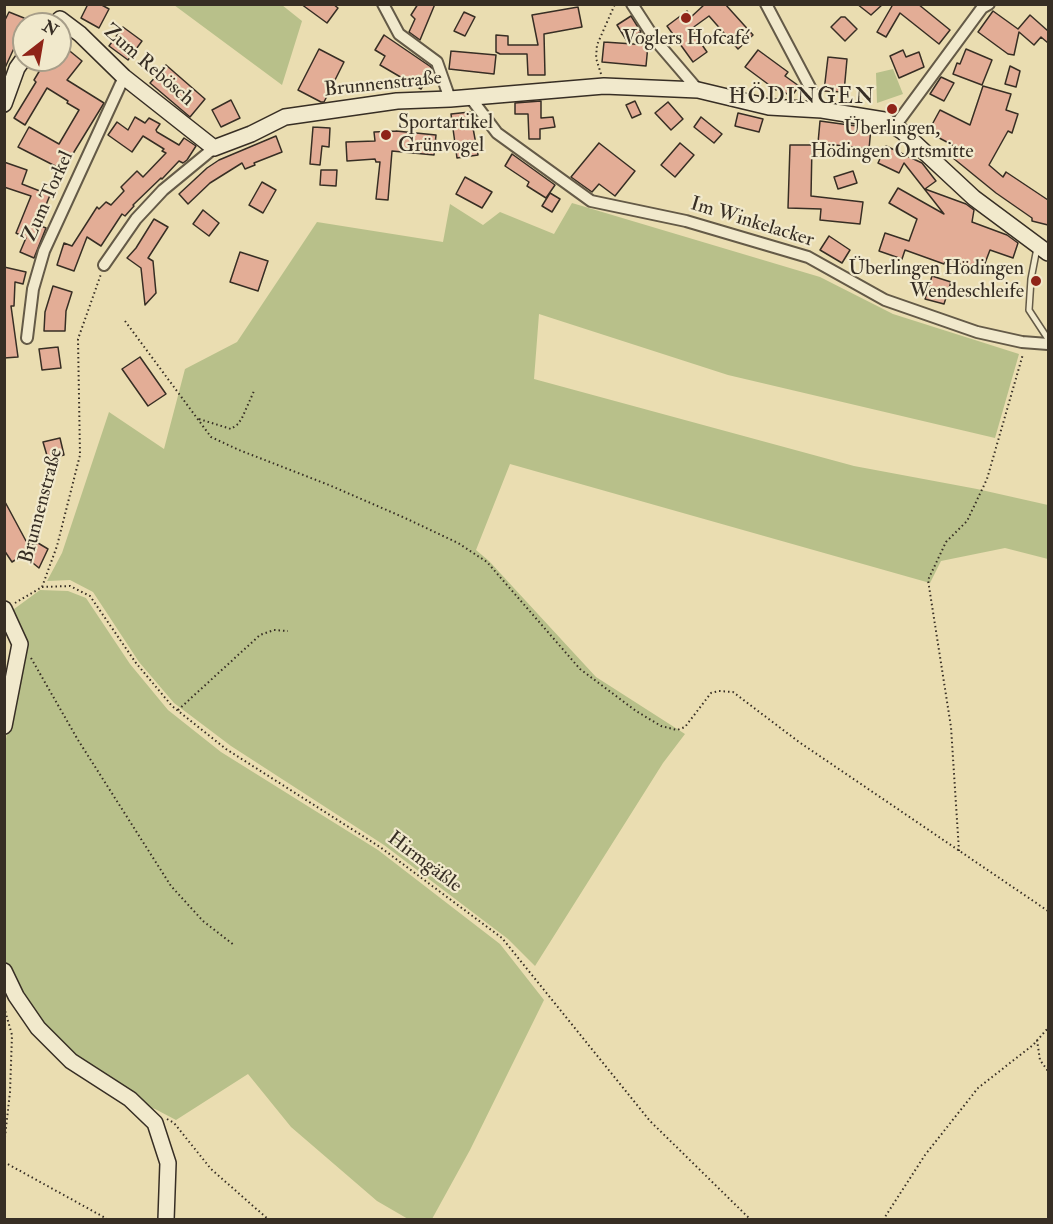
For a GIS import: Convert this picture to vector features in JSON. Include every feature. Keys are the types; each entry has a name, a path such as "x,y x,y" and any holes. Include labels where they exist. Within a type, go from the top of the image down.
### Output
{"street":[{"path":"383,4 399,34 437,62 450,99"},
{"path":"632,4 656,41 698,90"},
{"path":"766,4 822,110"},
{"path":"895,126 984,6"},
{"name":"Zum Rebösch","path":"72,28 124,78 214,148"},
{"path":"4,104 16,72"},
{"name":"Zum Torkel","path":"27,338 33,289 44,251 124,78"},
{"name":"Brunnenstraße","path":"104,265 136,219 163,190 214,148 251,134 285,117 397,101 450,99 604,86 698,90 769,107 822,110 884,120 895,126 974,198 1043,248"},
{"name":"Im Winkelacker","path":"470,97 497,133 591,201 686,221 808,257 885,300 976,332 1022,342 1048,342"},
{"path":"4,726 20,644 5,609"},
{"path":"4,971 16,996 38,1028 71,1061 130,1099 155,1123 168,1163 166,1220"}],"lane":[{"path":"1043,248 1030,279 1029,310 1048,342"}],"path":[{"path":"604,86 596,58 597,45 615,4"},
{"name":"Brunnenstraße","path":"5,609 42,587 57,546 80,455 78,339 104,265"},
{"path":"125,321 211,436 238,450 329,485 458,543 487,562 580,669 636,711 661,726 677,730 685,727 711,693 733,692 799,742 1048,912"},
{"path":"959,851 951,727 928,580 946,542 967,521 987,479 1024,356 1022,342"},
{"path":"196,418 231,429 242,418 254,391"},
{"name":"Hirmgäßle","path":"42,587 70,586 90,596 136,663 172,706 226,749 380,847 502,938 650,1121 751,1220"},
{"path":"178,710 260,635 274,630 288,631"},
{"path":"20,644 30,656 78,740 171,886 203,921 234,945"},
{"path":"4,1007 12,1035 10,1092 4,1146"},
{"path":"883,1220 925,1155 978,1088 1037,1040 1048,1028"},
{"path":"1037,1040 1040,1060 1048,1071"},
{"path":"165,1118 174,1123 211,1169 269,1220"},
{"path":"4,1162 109,1220"}],"green space":[{"path":"174,5 282,5 302,21 282,85"},
{"path":"893,69 903,94 877,103 876,73"},
{"path":"572,203 820,277 893,314 1019,354 995,438 728,375 539,314 534,379 854,466 1048,505 1048,559 1005,548 941,561 930,583 510,464 476,550 489,561 596,677 685,734 663,763 535,966 508,939 384,845 231,746 174,703 139,662 93,592 70,580 47,581 62,553 109,412 164,449 185,369 237,342 317,222 443,242 450,204 483,225 500,212 554,234"},
{"path":"40,590 68,591 86,598 130,664 168,710 221,752 378,850 500,944 544,1000 470,1150 432,1219 408,1219 377,1201 291,1127 248,1074 176,1120 147,1107 75,1059 41,1025 21,996 5,963 5,744 24,643 10,612"}],"building":[{"path":"88,4 100,4 109,9 99,28 81,18"},
{"path":"301,4 333,4 338,8 327,23"},
{"path":"418,4 435,4 420,40 409,32 415,19 411,15"},
{"path":"705,4 725,4 753,35 738,49 709,16 691,29 707,52 693,62 667,26 687,11 691,17"},
{"path":"857,4 883,4 871,15"},
{"path":"890,4 918,4 950,30 939,44 900,13 886,37 877,32 892,6"},
{"path":"578,7 582,27 544,34 545,75 528,75 527,54 496,52 496,35 508,36 508,45 538,45 532,15"},
{"path":"993,11 1018,29 1030,15 1048,31 1048,43 1041,37 1034,45 1019,32 1014,55 1008,54 978,32"},
{"path":"9,12 12,13 12,53 4,70 4,22"},
{"path":"464,12 475,17 465,36 454,31"},
{"path":"631,16 641,32 627,41 617,25"},
{"path":"841,17 845,17 857,29 845,41 831,27"},
{"path":"123,27 142,41 128,60 109,46"},
{"path":"384,35 431,67 432,70 421,89 380,65 385,56 375,50"},
{"path":"604,42 648,45 646,66 602,62"},
{"path":"319,49 344,62 324,102 298,90"},
{"path":"966,49 992,60 982,85 953,74"},
{"path":"758,50 788,72 785,76 799,86 791,97 778,87 776,90 745,67"},
{"path":"903,50 906,57 919,52 924,67 899,78 890,56"},
{"path":"451,51 496,55 494,74 449,69"},
{"path":"72,53 82,61 67,80 104,103 63,170 18,147 29,127 59,144 79,110 47,88 25,125 14,118 36,82 34,80 39,72 72,72"},
{"path":"828,57 847,59 844,92 824,91"},
{"path":"166,65 205,99 190,117 150,83"},
{"path":"1010,66 1020,71 1016,87 1005,84"},
{"path":"941,77 954,83 944,101 930,94"},
{"path":"983,86 1011,94 1006,110 1018,114 1012,133 1008,131 989,165 1003,177 1006,172 1048,200 1048,225 1032,221 1032,218 996,193 953,158 960,149 928,132 940,110 970,125"},
{"path":"231,100 240,118 221,127 212,110"},
{"path":"541,101 541,118 553,117 555,127 540,129 540,139 529,139 528,114 515,114 515,103"},
{"path":"635,101 641,114 632,118 626,105"},
{"path":"668,102 683,119 671,130 655,113"},
{"path":"470,112 478,155 457,158 451,114"},
{"path":"738,113 763,119 759,132 735,126"},
{"path":"135,117 145,123 149,118 160,124 157,132 179,145 184,138 196,146 187,160 183,163 179,161 133,205 125,216 122,214 101,246 87,237 74,271 57,265 64,243 72,246 97,207 99,209 106,202 111,205 124,191 121,187 137,171 143,177 166,153 162,151 164,149 143,136 132,152 108,135 117,122 128,130"},
{"path":"701,117 722,134 714,143 694,127"},
{"path":"820,121 871,128 869,149 818,143"},
{"path":"313,127 330,128 329,147 322,146 320,165 310,164"},
{"path":"396,131 436,135 434,155 392,151 388,200 376,199 380,162 376,162 375,159 347,161 346,142 375,141 374,132"},
{"path":"276,136 282,152 245,169 242,163 210,183 188,204 179,194 219,160"},
{"path":"599,143 635,171 615,196 599,184 592,192 571,177"},
{"path":"680,143 694,155 675,177 661,165"},
{"path":"790,145 812,145 811,196 863,202 860,224 820,220 821,209 788,208"},
{"path":"886,146 922,163 936,181 925,189 966,204 974,210 972,222 1007,235 1018,243 1013,258 990,250 982,271 946,259 944,264 905,250 902,259 879,251 885,233 909,241 917,219 889,203 898,188 944,214 904,163 899,173 878,163"},
{"path":"512,154 555,185 546,198 527,186 529,182 505,166"},
{"path":"4,162 27,170 22,184 50,195 38,225 46,228 34,258 20,252 26,238 16,233 31,196 4,187"},
{"path":"321,170 337,170 336,186 320,185"},
{"path":"853,171 857,183 838,189 834,177"},
{"path":"465,177 492,192 482,208 456,194"},
{"path":"262,182 276,190 263,213 249,205"},
{"path":"550,193 560,199 552,212 542,206"},
{"path":"203,210 219,223 209,236 193,224"},
{"path":"154,219 168,227 148,258 153,261 156,293 145,305 141,268 127,258"},
{"path":"829,236 850,250 842,263 820,250"},
{"path":"240,252 268,261 258,291 230,282"},
{"path":"4,267 26,272 23,284 15,282 14,306 11,306 18,357 4,358"},
{"path":"932,276 951,282 944,304 925,299"},
{"path":"53,286 72,292 66,311 65,331 44,331 45,312"},
{"path":"58,347 61,368 42,370 39,349"},
{"path":"140,357 166,394 148,406 122,369"},
{"path":"60,438 64,455 48,459 43,442"},
{"path":"4,500 26,541 29,539 33,545 38,543 48,549 39,568 23,555 12,562 4,550"}],"place":[{"name":"Voglers Hofcafé","path":"686,18"},
{"name":"Überlingen, Hödingen Ortsmitte","path":"892,109"},
{"name":"Sportartikel Grünvogel","path":"386,135"},
{"name":"Überlingen Hödingen Wendeschleife","path":"1036,281"}],"district":[{"name":"HÖDINGEN","path":"802,98"}]}
